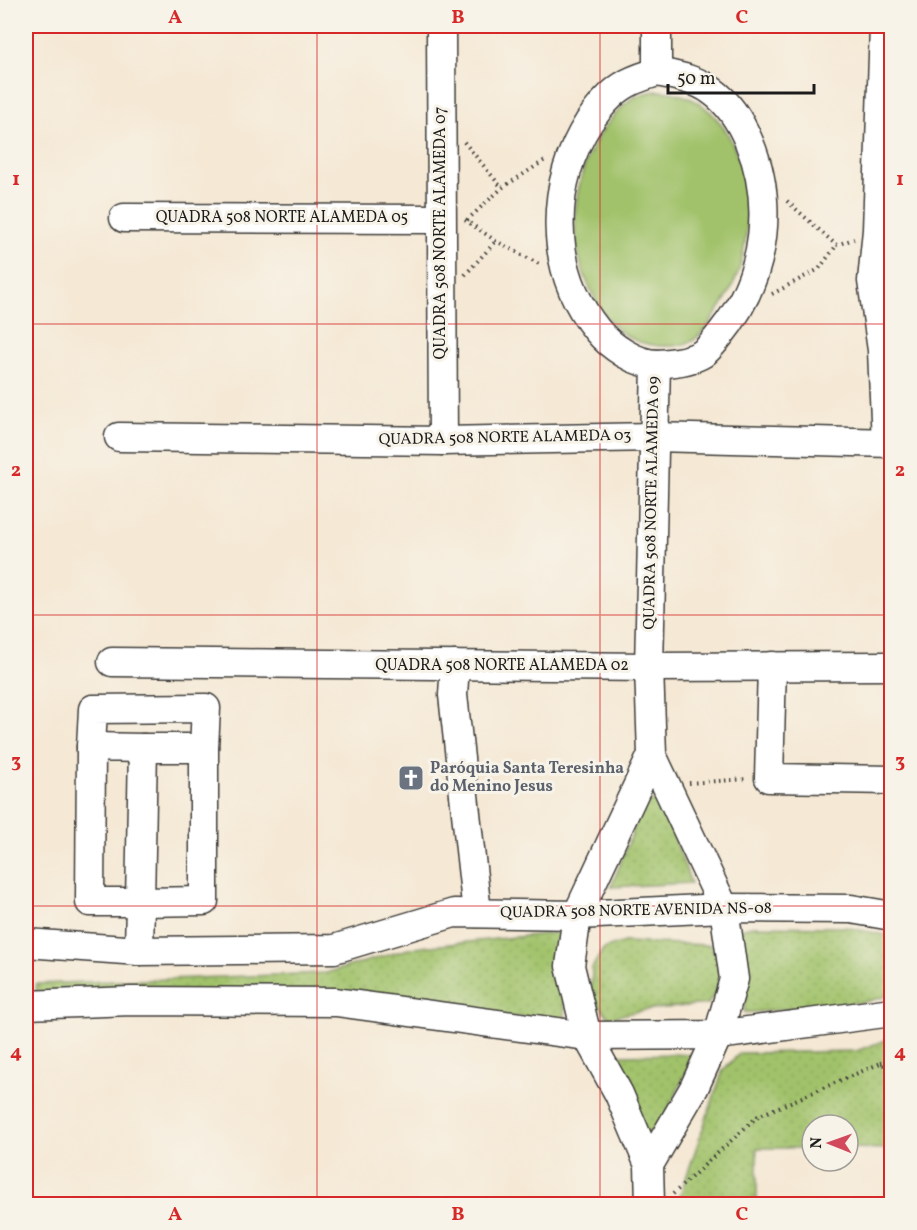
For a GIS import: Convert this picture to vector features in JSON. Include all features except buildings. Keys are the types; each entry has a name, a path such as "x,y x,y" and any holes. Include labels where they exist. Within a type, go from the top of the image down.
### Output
{"street":[{"name":"QUADRA 508 NORTE ALAMEDA 07","path":"441,26 440,120 454,219 441,298 442,441"},
{"path":"656,364 621,352 606,341 591,322 569,281 559,235 559,212 566,171 573,151 594,115 622,86 657,72 657,26"},
{"path":"884,26 884,230 872,281 882,350 889,443"},
{"name":"QUADRA 508 NORTE ALAMEDA 09","path":"652,755 649,667 656,364 686,360 702,354 721,334 741,303 755,271 764,223 763,200 754,154 745,133 723,101 686,78 657,72"},
{"name":"QUADRA 508 NORTE ALAMEDA 05","path":"124,218 454,219"},
{"name":"QUADRA 508 NORTE ALAMEDA 03","path":"119,436 442,441 653,436 889,443"},
{"name":"QUADRA 508 NORTE ALAMEDA 02","path":"112,662 649,667 891,666"},
{"path":"455,665 453,695 477,913"},
{"path":"772,666 769,778 891,780"},
{"path":"206,708 204,901 90,902 91,747 93,709 206,708"},
{"path":"91,747 204,748"},
{"path":"140,951 143,748"},
{"path":"649,1164 694,1088 718,1035 734,979 724,908 652,755"},
{"path":"652,755 577,915 570,966 587,1036 619,1094 649,1164 660,1200"},
{"name":"QUADRA 508 NORTE AVENIDA NS-08","path":"26,943 140,951 334,949 454,913 577,915 724,908 851,909 891,916"},
{"path":"26,1005 131,1001 336,1002 587,1036 718,1035 891,1012"}],"path":[{"path":"440,120 475,153 502,188"},
{"path":"569,281 454,219 544,160 573,151"},
{"path":"759,177 836,245"},
{"path":"768,296 819,269 836,245 884,230"},
{"path":"441,298 496,242"},
{"path":"666,784 769,778"},
{"path":"660,1200 758,1116 881,1063 891,1062"},
{"path":"881,1063 891,1071"}],"green space":[{"path":"648,92 683,95 704,106 720,123 733,144 746,193 747,219 744,253 731,289 714,318 699,336 687,343 670,346 636,341 616,328 608,319 585,277 576,236 575,215 582,173 600,135 628,101"},
{"path":"645,801 661,801 691,883 611,887"},
{"path":"752,926 845,927 891,936 891,995 865,1002 744,1013 746,969 740,929"},
{"path":"563,932 565,1019 37,996 36,984 326,973 412,948"},
{"path":"624,942 710,945 719,961 721,975 708,1004 643,1010 609,1018 591,995 592,968 603,949"},
{"path":"891,1038 891,1149 860,1148 860,1113 800,1113 800,1148 757,1148 757,1204 677,1204 723,1070 740,1053 856,1051"},
{"path":"695,1054 651,1145 610,1055"}],"place":[{"name":"Paróquia Santa Teresinha do Menino Jesus","path":"411,778"}]}
